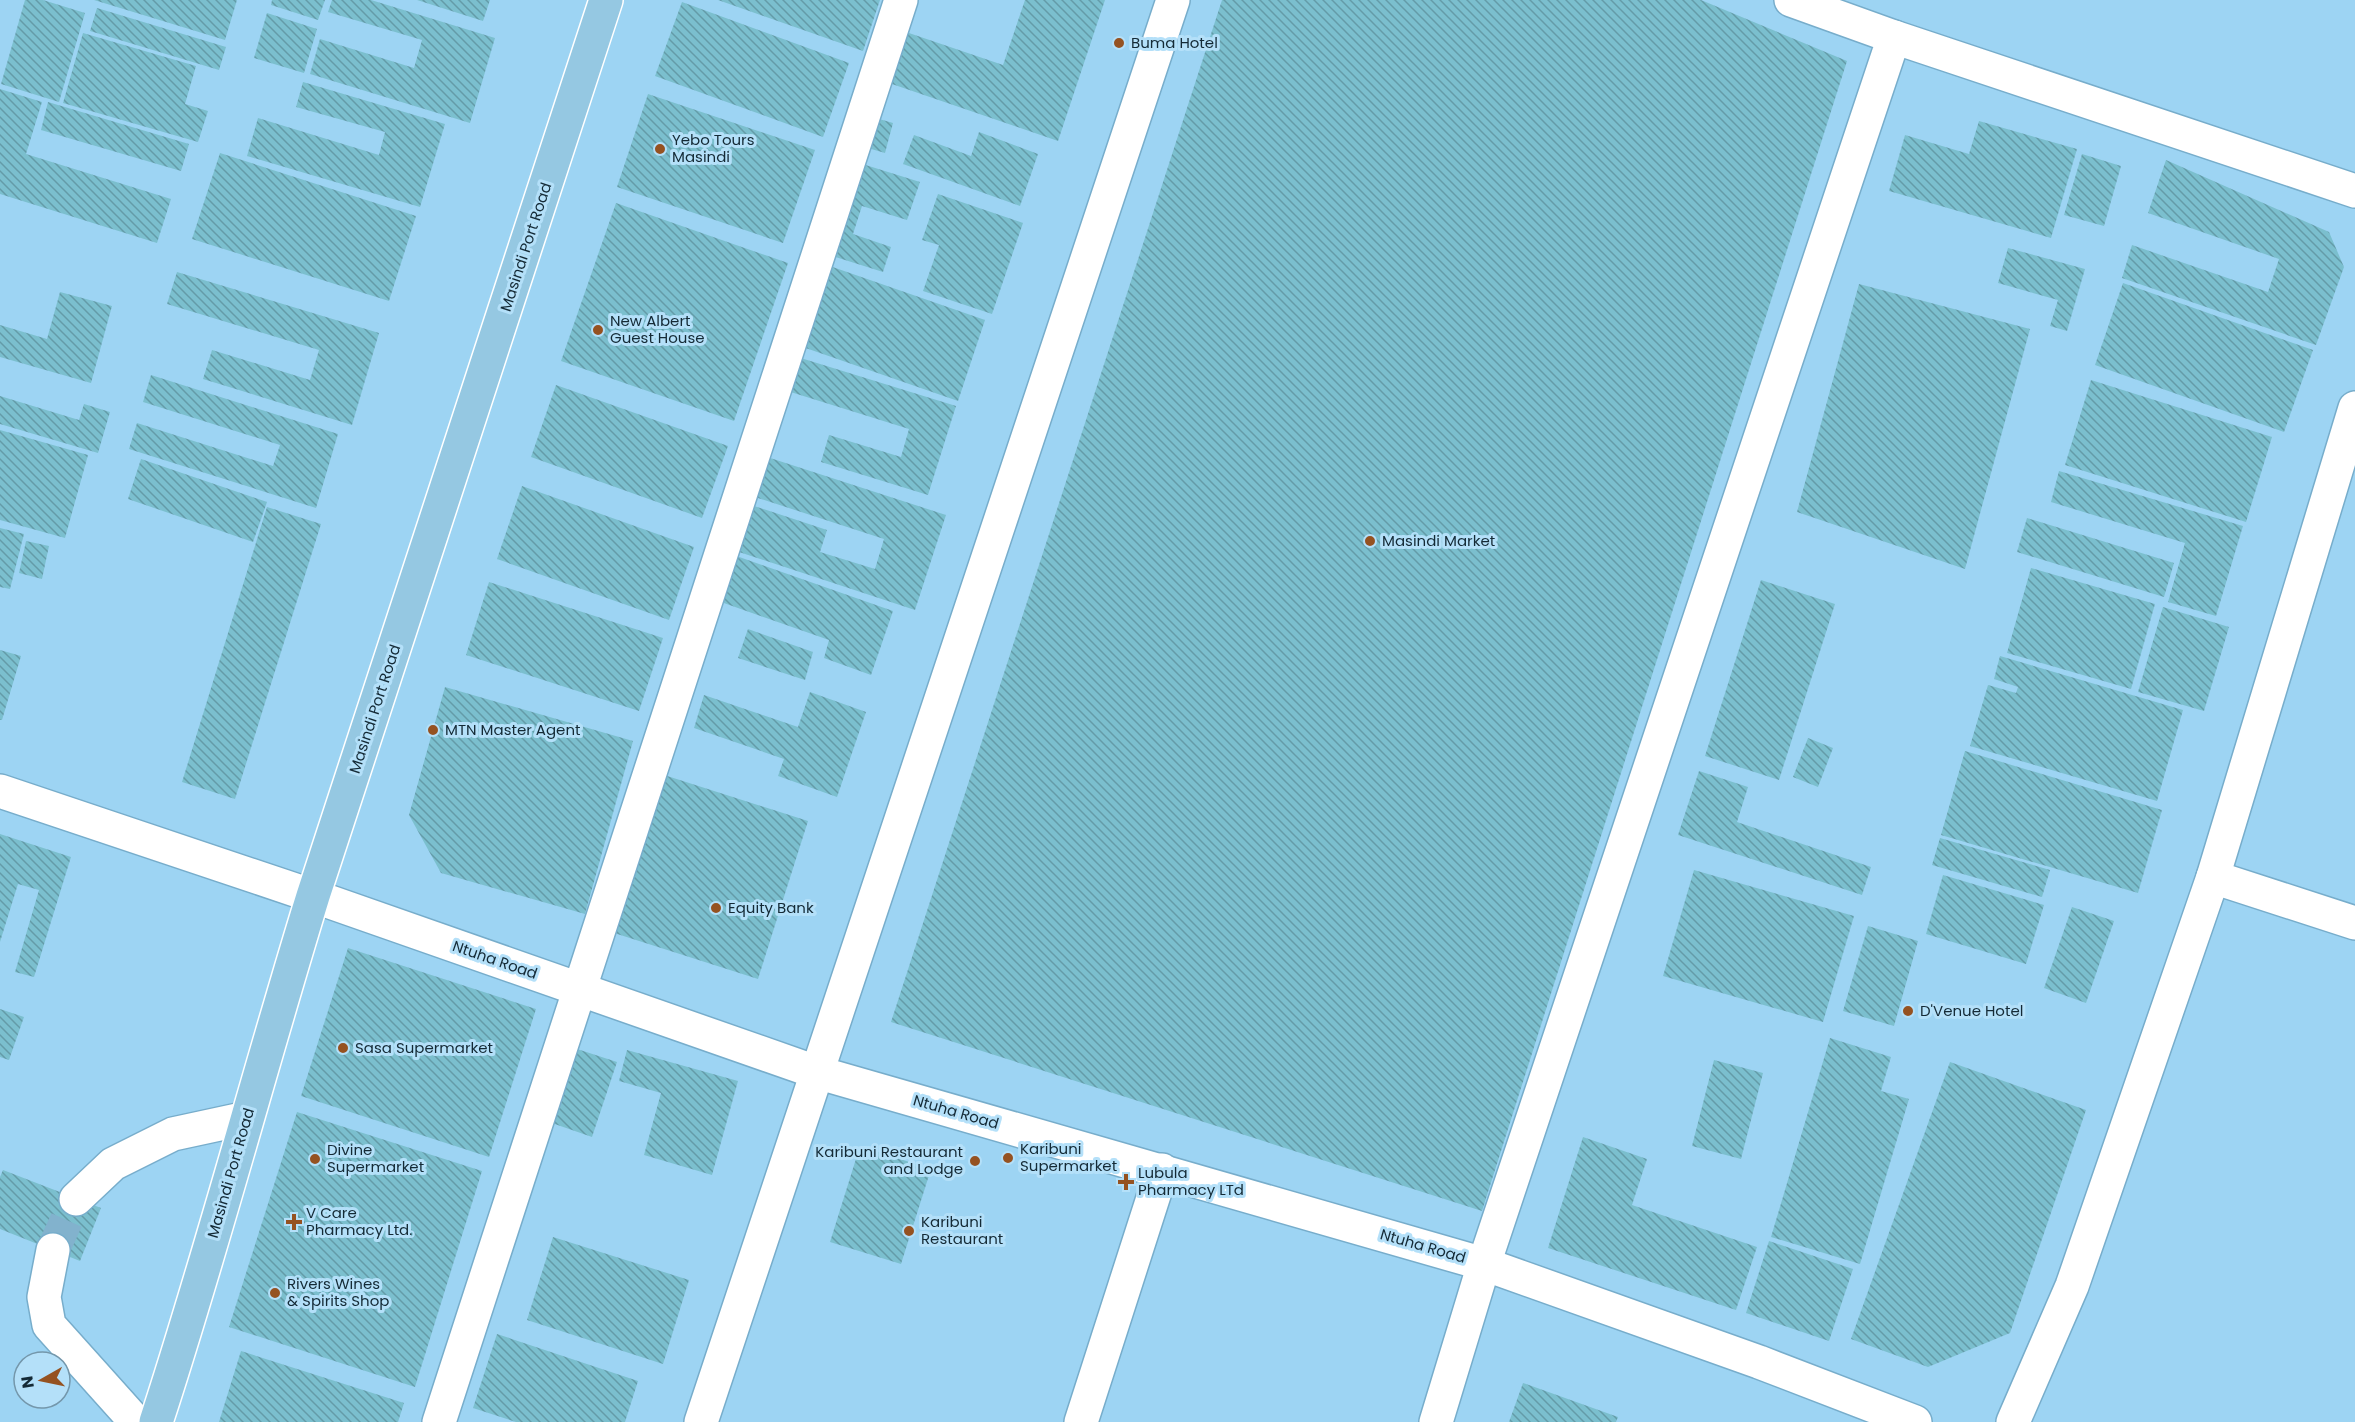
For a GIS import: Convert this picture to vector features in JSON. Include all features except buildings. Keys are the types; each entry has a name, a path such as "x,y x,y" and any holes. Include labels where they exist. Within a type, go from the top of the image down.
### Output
{"main road":[{"name":"Masindi Port Road","path":"156,1422 179,1354 314,896 606,0"}],"street":[{"path":"439,1422 901,0"},
{"path":"701,1422 1173,0"},
{"path":"1791,0 1894,37 2355,191"},
{"path":"1436,1422 1484,1264 1894,37"},
{"path":"2013,1422 2072,1286 2213,877 2355,408"},
{"name":"Ntuha Road","path":"0,791 314,896 816,1072 1484,1264 1748,1358 1915,1422"},
{"path":"2213,877 2355,923"},
{"path":"76,1199 113,1164 173,1134 247,1118"},
{"path":"1081,1422 1162,1170"},
{"path":"53,1250 44,1297 49,1325 136,1422"}],"tunnel":[{"path":"53,1250 76,1199"}],"place":[{"name":"Buma Hotel","path":"1119,43"},
{"name":"Yebo Tours Masindi","path":"660,149"},
{"name":"New Albert Guest House","path":"598,330"},
{"name":"Masindi Market","path":"1370,541"},
{"name":"MTN Master Agent","path":"433,730"},
{"name":"Equity Bank","path":"716,908"},
{"name":"D'Venue Hotel","path":"1908,1011"},
{"name":"Sasa Supermarket","path":"343,1048"},
{"name":"Karibuni Supermarket","path":"1008,1158"},
{"name":"Divine Supermarket","path":"315,1159"},
{"name":"Karibuni Restaurant and Lodge","path":"975,1161"},
{"name":"Lubula Pharmacy LTd","path":"1126,1182"},
{"name":"V Care Pharmacy Ltd.","path":"294,1222"},
{"name":"Karibuni Restaurant","path":"909,1231"},
{"name":"Rivers Wines & Spirits Shop","path":"275,1293"}]}
